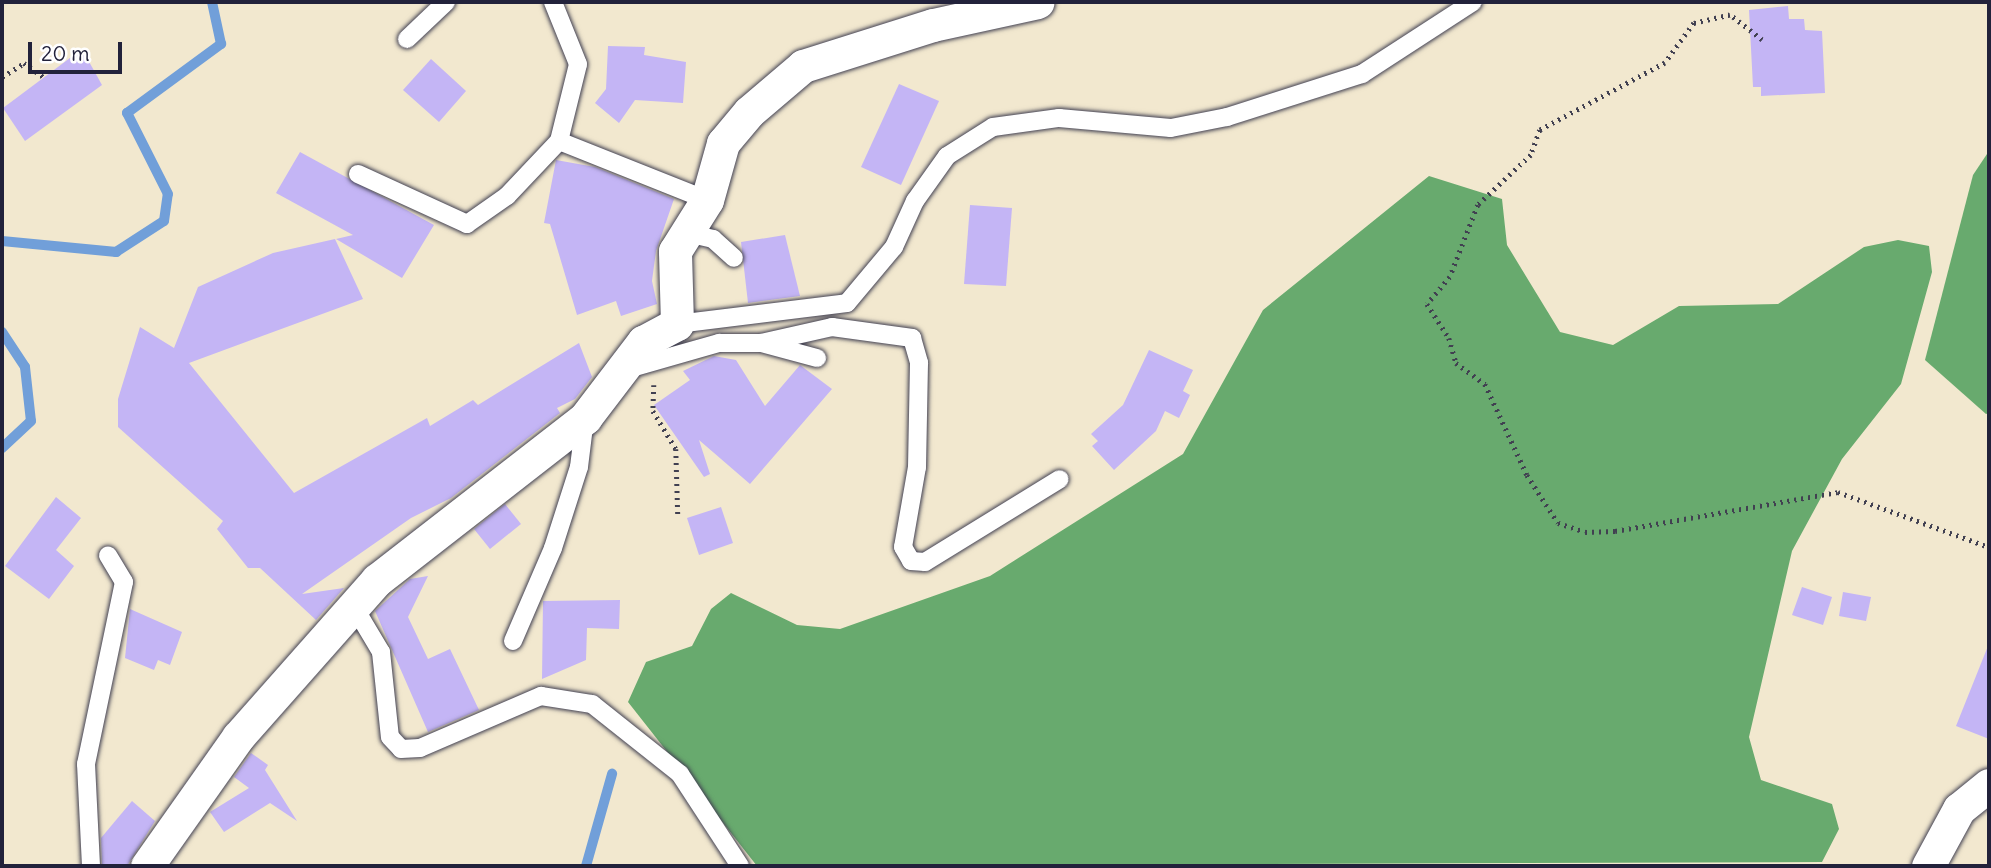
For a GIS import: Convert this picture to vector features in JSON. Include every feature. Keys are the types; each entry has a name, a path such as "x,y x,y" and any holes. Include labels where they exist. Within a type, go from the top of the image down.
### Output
{"street":[{"path":"147,866 238,737 354,605 444,523 514,478 585,418 607,396 618,372 643,342 677,324 675,251 707,200 723,144 803,66 933,25 1038,2"},
{"path":"1928,866 1959,809 1989,785"}],"lane":[{"path":"407,39 446,2"},
{"path":"358,174 467,223 507,196 559,141 578,64 553,2"},
{"path":"677,324 847,303 894,247 915,201 947,156 993,127 1059,118 1171,128 1227,117 1362,74 1473,2"},
{"path":"559,141 707,200"},
{"path":"687,233 713,239 734,258"},
{"path":"618,372 719,344 761,343 832,327 912,338 919,363 917,467 903,547 911,561 925,562 1060,479"},
{"path":"761,343 817,358"},
{"path":"513,641 557,537 579,467 585,418"},
{"path":"91,866 86,764 124,582 108,555"},
{"path":"354,605 381,652 390,737 401,750 420,748 541,696 592,704 680,774 740,866"}],"path":[{"path":"1762,40 1730,15 1694,23 1665,63 1540,130 1531,155 1478,205 1450,277 1427,304 1449,338 1456,363 1485,384 1527,475 1559,523 1585,532 1615,531 1839,492 1989,547"},
{"path":"2,77 24,63 43,77"},
{"path":"654,363 653,411 676,449 678,516"}],"green space":[{"path":"1989,151 1989,413 1986,414 1925,360 1973,175"},
{"path":"1429,176 1502,199 1507,245 1560,332 1613,345 1679,306 1778,304 1864,247 1898,240 1929,246 1932,272 1901,384 1842,459 1792,551 1749,737 1761,780 1832,804 1839,829 1822,862 757,866 628,702 646,662 692,646 711,609 731,593 797,625 840,629 990,576 1183,454 1263,310"}],"building":[{"path":"1788,6 1789,19 1804,19 1805,30 1822,31 1825,93 1761,96 1761,87 1753,87 1749,10"},
{"path":"608,46 645,47 644,55 686,62 683,103 635,100 619,123 595,103 606,89"},
{"path":"82,49 102,85 25,141 3,108"},
{"path":"431,59 466,91 439,122 403,90"},
{"path":"899,84 939,101 901,185 861,167"},
{"path":"300,152 434,225 402,278 336,239 353,235 276,193"},
{"path":"556,160 595,167 674,199 656,251 652,281 657,304 621,316 616,301 577,315 550,224 544,223"},
{"path":"970,205 1012,208 1006,286 964,284"},
{"path":"785,235 800,296 748,303 741,242"},
{"path":"335,239 363,299 189,363 294,493 427,418 430,426 473,400 478,405 579,343 592,377 575,399 557,408 560,413 451,498 411,518 302,594 344,588 316,620 260,568 248,568 217,529 223,521 118,427 118,399 140,327 174,348 198,287 273,253"},
{"path":"1149,350 1193,370 1183,391 1190,395 1179,418 1165,411 1156,431 1114,470 1092,446 1098,441 1091,434 1123,405"},
{"path":"714,356 736,360 765,406 800,365 832,389 750,484 699,440 710,474 704,477 654,405 690,380 683,371"},
{"path":"56,497 81,518 56,550 74,566 49,599 5,566"},
{"path":"505,504 521,524 490,549 474,529"},
{"path":"721,507 733,543 699,555 687,518"},
{"path":"428,576 408,617 428,659 450,649 479,710 428,732 375,611 410,579"},
{"path":"1802,587 1832,597 1823,625 1792,615"},
{"path":"1843,592 1871,597 1866,621 1839,616"},
{"path":"620,600 619,629 587,628 586,660 542,679 543,601"},
{"path":"130,609 182,632 170,665 158,660 154,670 125,658"},
{"path":"1989,647 1989,739 1956,726"},
{"path":"251,753 268,765 265,770 297,821 270,803 224,832 210,812 249,788 234,777"},
{"path":"132,801 155,821 127,866 102,866 101,838"}],"waterway":[{"path":"2,241 116,252 164,221 168,194 127,113 221,44 212,2"},
{"path":"2,332 25,367 31,421 2,448"},
{"path":"586,866 612,774"}]}
